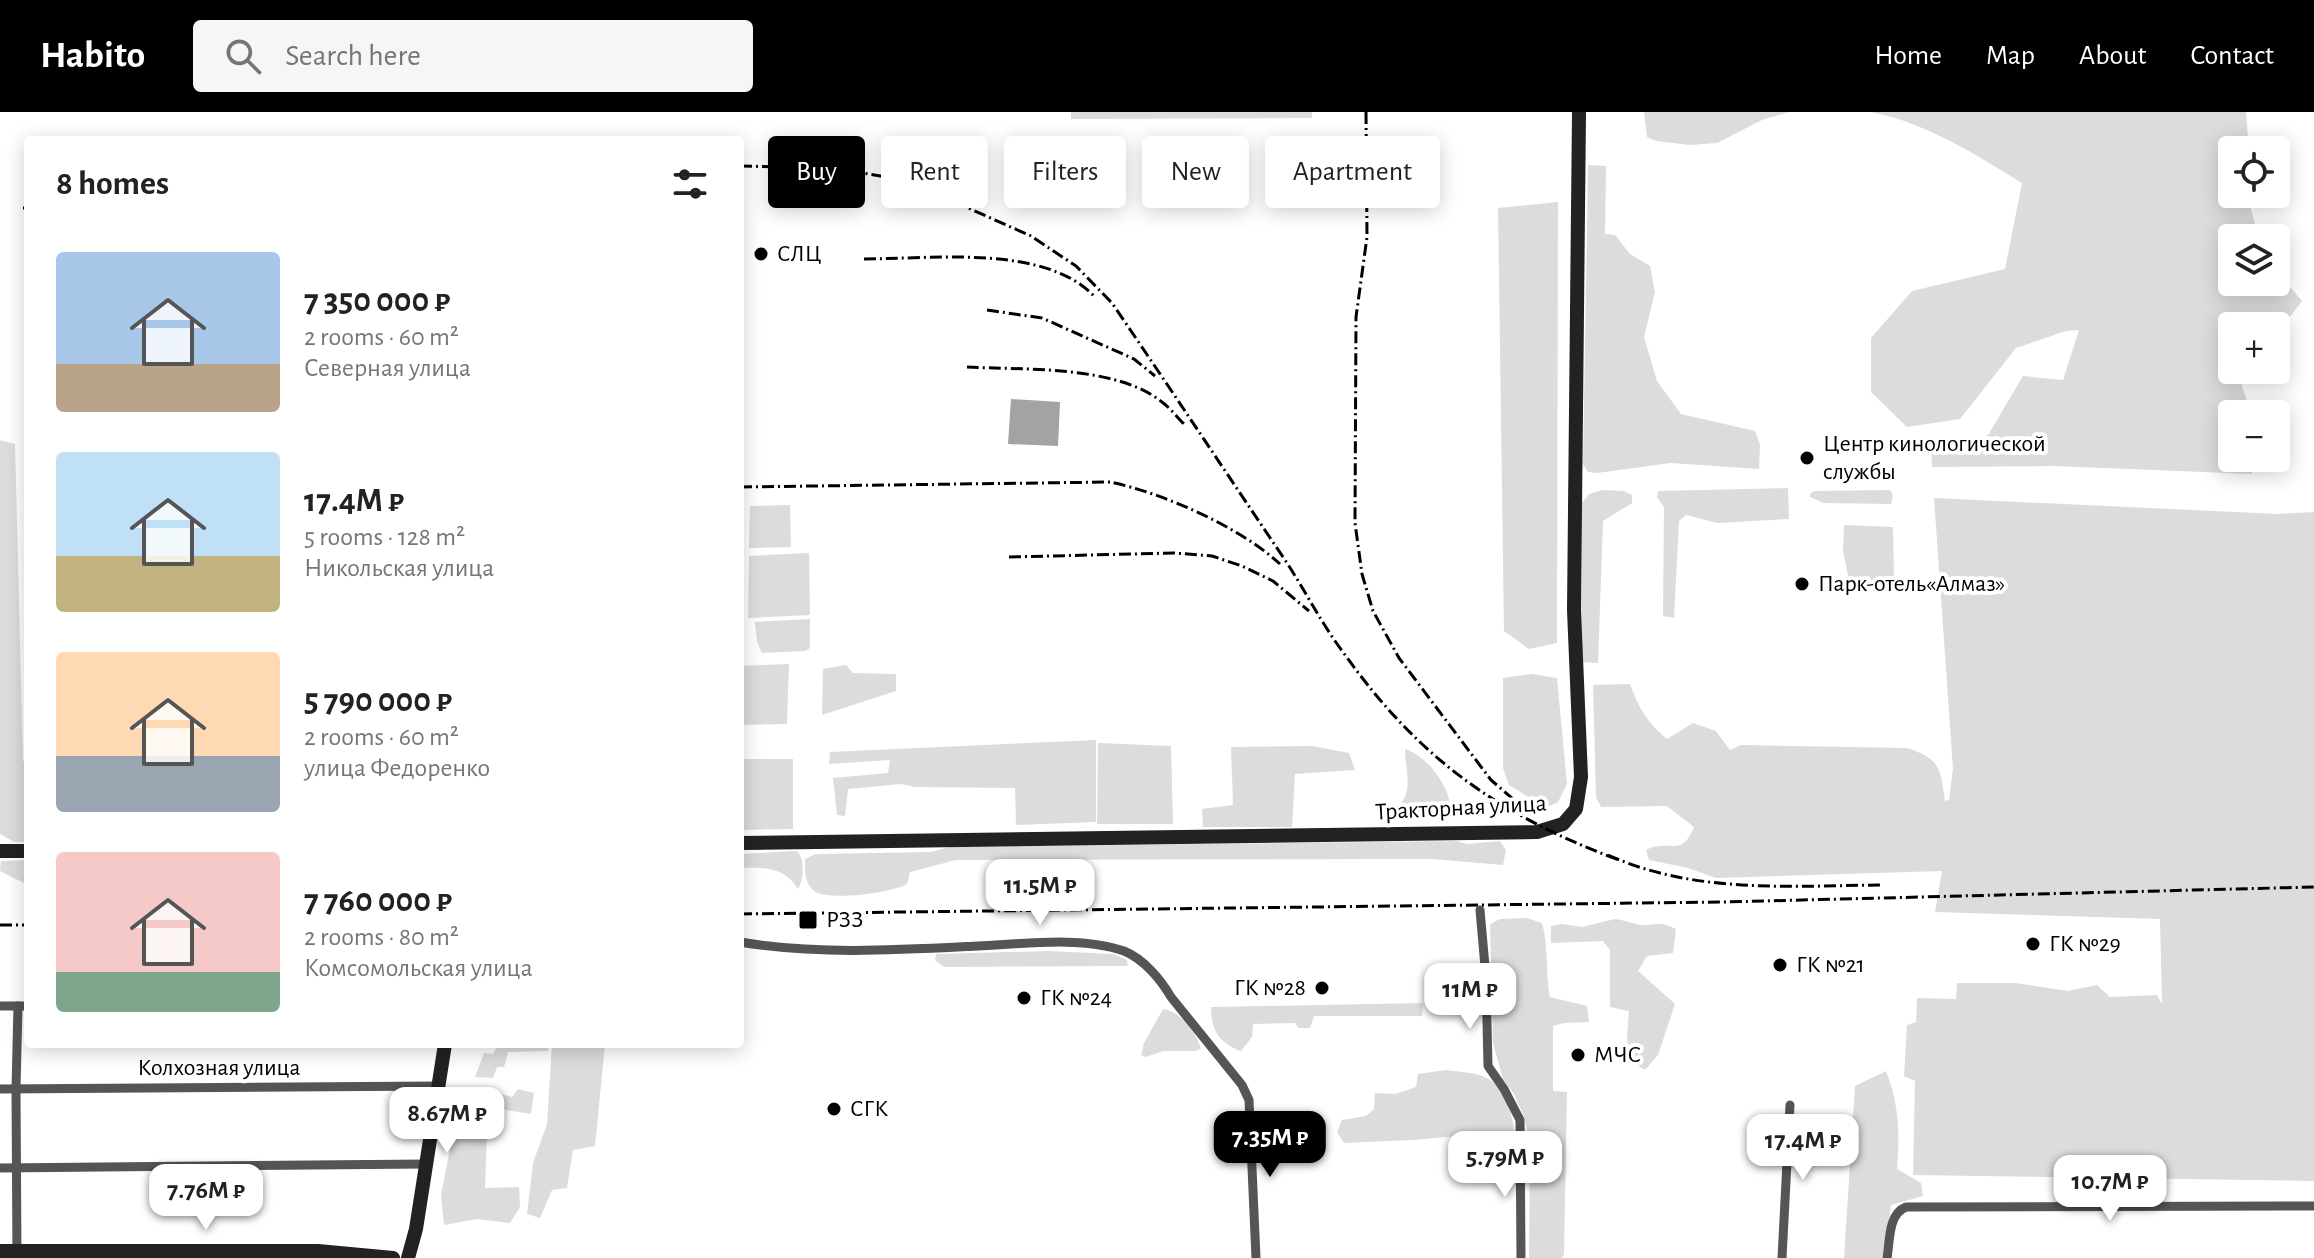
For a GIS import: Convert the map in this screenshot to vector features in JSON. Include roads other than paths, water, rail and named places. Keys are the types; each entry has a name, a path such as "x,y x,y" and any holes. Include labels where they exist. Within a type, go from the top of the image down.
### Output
{"main road":[{"name":"Тракторная улица","path":"744,843 1537,832 1563,824 1576,809 1581,777 1574,610 1579,112"},
{"path":"0,851 24,851"},
{"path":"408,1258 444,1048"},
{"path":"0,1251 17,1254 318,1251 393,1258"}],"street":[{"path":"1480,910 1486,978 1488,1066 1520,1120 1521,1258"},
{"path":"744,943 769,947 842,950 1077,944 1122,950 1163,983 1242,1085 1249,1100 1256,1258"},
{"path":"0,1006 23,1006 16,1089 17,1254"},
{"name":"Колхозная улица","path":"0,1089 439,1086"},
{"path":"1782,1258 1790,1105"},
{"path":"0,1168 426,1164"},
{"path":"1887,1258 1894,1216 1906,1207 2314,1206"}],"railway":[{"path":"1366,112 1367,237 1356,317 1355,523 1362,574 1373,611 1399,658 1491,780 1527,811"},
{"path":"744,166 832,168 905,180 1031,236 1076,266 1112,303 1285,560 1335,641 1371,690 1401,723 1431,753 1498,802 1535,823 1619,860"},
{"path":"864,259 953,257 1017,261 1047,268 1073,279 1094,296"},
{"path":"987,310 1042,318 1134,359 1155,376"},
{"path":"967,367 1069,372 1120,381 1162,402 1184,424"},
{"path":"744,487 1110,482 1153,494 1200,513 1244,537 1280,564"},
{"path":"1009,557 1174,553 1212,556 1273,581 1309,611"},
{"path":"1608,855 1641,868 1708,882 1777,886 1881,885"},
{"path":"744,914 1724,902 2314,887"},
{"path":"0,925 24,925"}],"place":[{"name":"СЛЦ","path":"761,254"},
{"name":"Центр кинологической службы","path":"1807,458"},
{"name":"Парк-отель«Алмаз»","path":"1802,584"},
{"name":"РЗЗ","path":"808,920"},
{"name":"ГК №29","path":"2033,944"},
{"name":"ГК №21","path":"1780,965"},
{"name":"ГК №28","path":"1322,988"},
{"name":"ГК №24","path":"1024,998"},
{"name":"МЧС","path":"1578,1055"},
{"name":"СГК","path":"834,1109"}]}
